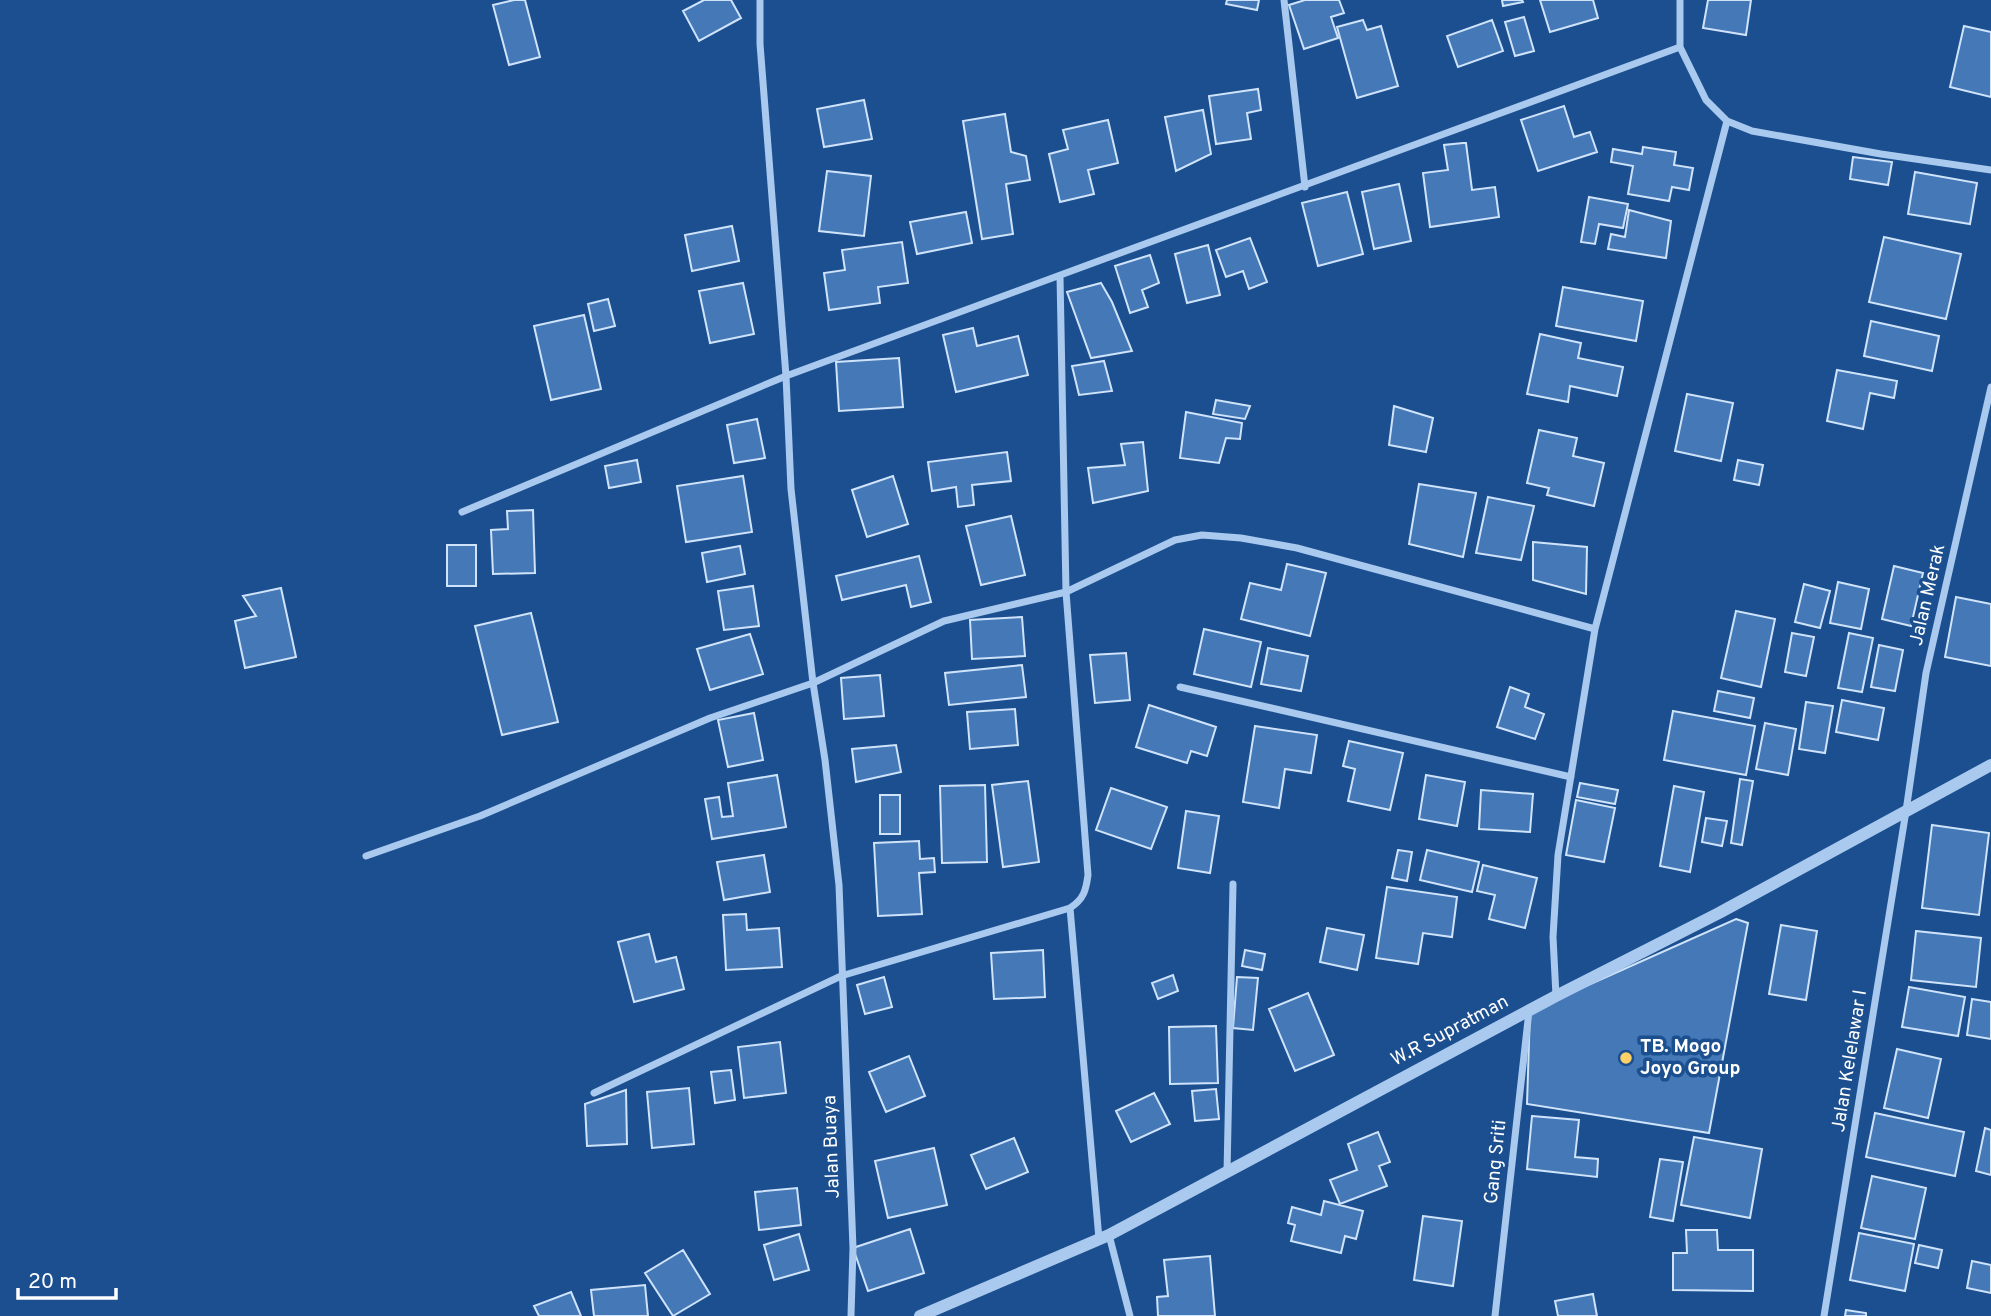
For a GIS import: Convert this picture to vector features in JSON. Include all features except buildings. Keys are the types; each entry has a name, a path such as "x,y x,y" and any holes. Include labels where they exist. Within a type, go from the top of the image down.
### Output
{"street":[{"name":"Jalan Buaya","path":"760,0 760,44 786,376 791,489 839,885 853,1248 851,1316"},
{"path":"1284,0 1305,187"},
{"path":"1680,0 1680,47 1706,100 1727,121 1752,131 1881,155 1991,170"},
{"path":"462,512 786,376 1680,47"},
{"path":"1556,996 1553,937 1558,855 1595,629 1727,121"},
{"path":"594,1093 841,976 1070,908 1081,901 1086,891 1088,874 1066,592 1060,276"},
{"name":"Jalan Merak","path":"1906,811 1926,673 1991,387"},
{"path":"366,856 480,816 710,718 813,683 944,621 1066,592 1175,540 1202,535 1241,538 1297,548 1595,629"},
{"path":"1180,687 1571,777"},
{"name":"W.R Supratman","path":"920,1316 1104,1237 1556,996 1718,913 1991,765"},
{"name":"Jalan Kelelawar I","path":"1824,1316 1906,811"},
{"path":"1227,1173 1233,884"},
{"path":"1070,908 1104,1237 1130,1316"},
{"name":"Gang Sriti","path":"1495,1316 1529,1011"}],"place":[{"name":"TB. Mogo Joyo Group","path":"1626,1058"}]}
